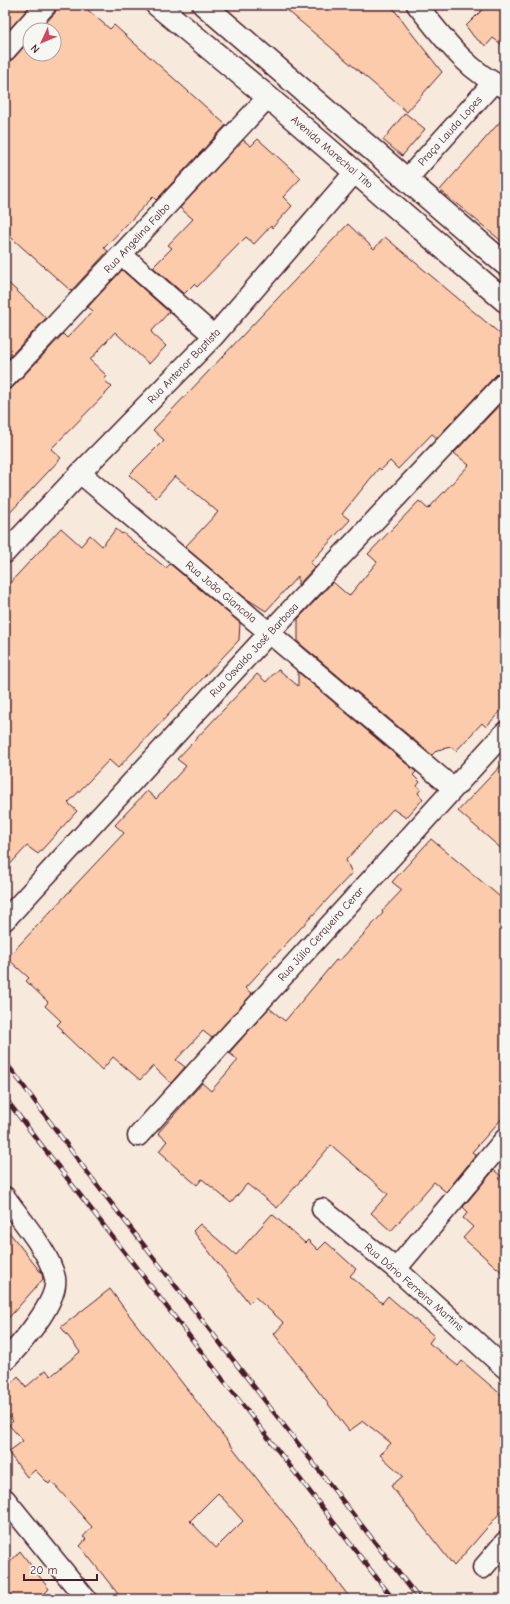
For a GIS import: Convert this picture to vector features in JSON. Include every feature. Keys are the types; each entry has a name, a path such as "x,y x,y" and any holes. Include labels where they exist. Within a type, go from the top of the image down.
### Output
{"main road":[{"name":"Avenida Marechal Tito","path":"157,5 268,97 505,301"},
{"path":"204,5 505,264"}],"street":[{"path":"5,51 46,5"},
{"path":"417,5 457,54 499,86"},
{"name":"Praça Lauda Lopes","path":"407,179 499,86"},
{"name":"Rua Angelina Falbo","path":"5,379 268,97"},
{"name":"Rua Antenor Baptista","path":"5,553 214,336 355,172"},
{"path":"122,255 214,336"},
{"name":"Rua Osvaldo José Barbosa","path":"5,920 269,633 505,382"},
{"name":"Rua João Giancola","path":"80,474 453,788"},
{"name":"Rua Júlio Cerqueira Cerar","path":"138,1136 505,732"},
{"path":"396,1269 505,1139"},
{"path":"5,1197 48,1260 55,1279 50,1301 40,1317 5,1361"},
{"name":"Rua Dário Ferreira Martins","path":"322,1208 396,1269 505,1368"},
{"path":"5,1499 86,1599"},
{"path":"483,1568 505,1542"}],"building":[{"path":"5,5 31,5 5,34"},
{"path":"57,5 82,5 110,29 114,25 226,125 160,196 156,200 153,197 104,248 108,251 71,291 5,232 5,62 13,59 22,49 22,62 62,62 62,22 47,22 55,13"},
{"path":"281,5 391,5 442,72 407,112"},
{"path":"487,5 505,5 505,47 493,38 486,46 474,37 466,26"},
{"path":"405,113 425,129 402,156 383,140"},
{"path":"505,116 505,244 440,190"},
{"path":"258,139 301,178 283,197 292,206 272,228 271,226 254,244 246,237 197,287 194,284 184,294 153,267 172,248 168,245 193,219 180,208 243,140 251,146"},
{"path":"348,224 374,249 385,237 505,338 505,371 497,374 437,438 432,434 398,469 390,461 381,470 379,468 342,514 350,520 310,563 315,567 298,585 298,576 266,611 244,597 185,547 218,512 175,476 156,498 129,475 164,440 153,430"},
{"path":"122,270 169,312 151,332 166,346 149,364 115,332 90,360 107,376 104,380 112,387 51,449 61,458 5,518 5,390 13,387 63,334 67,338 93,311 88,307"},
{"path":"5,280 46,318 5,362"},
{"path":"505,399 505,706 486,727 482,723 456,751 451,747 437,750 432,755 298,642 298,619 333,582 349,596 377,562 368,554 419,501 428,509 469,465 454,453"},
{"path":"61,528 81,546 90,535 102,546 116,529 122,534 123,533 166,568 170,564 240,623 239,640 118,768 109,760 68,803 77,811 38,854 27,846 5,870 5,588"},
{"path":"278,669 298,686 298,672 416,772 413,775 420,782 417,786 421,789 418,793 423,799 406,818 393,809 346,860 352,873 245,988 252,994 212,1038 203,1031 176,1060 185,1067 171,1083 153,1066 140,1080 113,1057 102,1070 62,1032 63,1030 57,1025 61,1021 45,1006 48,1002 26,981 29,978 7,958 124,833 115,825 127,812 147,791 156,799 186,766 177,759 257,674 266,682"},
{"path":"505,761 505,852 458,811"},
{"path":"431,839 505,901 505,1115 472,1152 476,1155 446,1192 434,1182 391,1231 371,1213 388,1194 331,1145 277,1208 247,1184 231,1203 202,1179 197,1185 166,1159 167,1158 159,1151 167,1141 158,1133 202,1083 211,1091 238,1060 229,1053 269,1008 285,1021 336,960 338,961 344,956 402,890 392,882"},
{"path":"494,1170 505,1180 505,1275 463,1238 473,1227 463,1218 468,1212 463,1207"},
{"path":"272,1214 305,1243 308,1240 318,1250 326,1242 356,1269 350,1276 382,1303 388,1296 434,1336 429,1343 458,1366 462,1361 505,1398 505,1507 454,1566 391,1486 403,1476 380,1455 391,1443 363,1421 349,1431 274,1334 284,1323 255,1297 249,1303 193,1231 200,1224 236,1255"},
{"path":"5,1227 42,1274 43,1279 5,1322"},
{"path":"110,1289 351,1599 122,1599 80,1546 86,1539 83,1537 92,1527 51,1481 49,1484 35,1470 27,1477 8,1452 23,1441 9,1425 13,1421 5,1412 5,1390 18,1376 26,1387 46,1370 51,1376 80,1352 61,1327","holes":["218,1493 243,1521 216,1548 190,1521"]},
{"path":"20,1551 49,1589 39,1599 5,1599 5,1568"}],"railway":[{"path":"5,1061 87,1172 419,1599"},
{"path":"5,1098 393,1599"}]}
